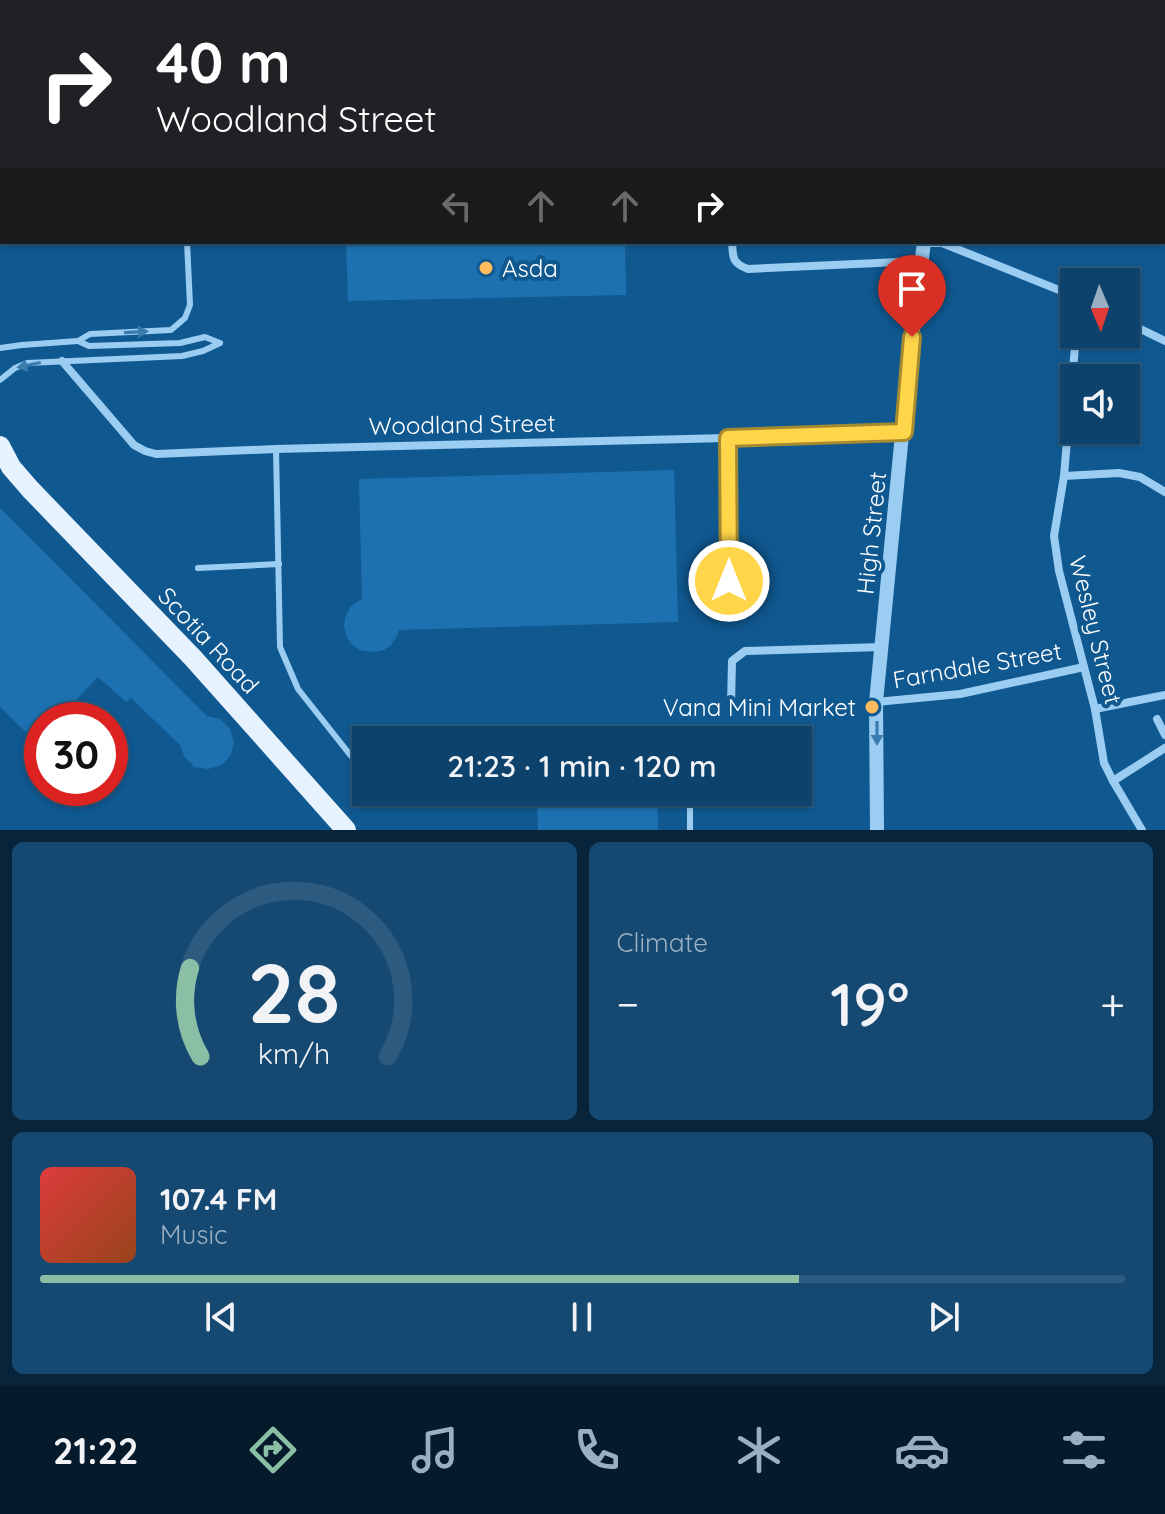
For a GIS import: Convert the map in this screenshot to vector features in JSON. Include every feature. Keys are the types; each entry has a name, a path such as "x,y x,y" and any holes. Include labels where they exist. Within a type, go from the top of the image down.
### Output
{"main road":[{"name":"Scotia Road","path":"0,446 11,467 30,489 193,658 346,830"},
{"name":"Scotia Road","path":"0,472 30,489"}],"street":[{"path":"732,244 733,257 738,265 748,269 921,261"},
{"name":"High Street","path":"877,830 876,702 924,244"},
{"path":"944,244 1060,290"},
{"path":"1140,329 1165,341"},
{"name":"Wesley Street","path":"1075,348 1064,476 1054,536 1059,571 1095,709 1104,763 1142,830"},
{"name":"Woodland Street","path":"62,361 134,445 156,454 904,432"},
{"path":"728,438 729,581"},
{"path":"1064,476 1119,473 1140,477 1165,492"},
{"path":"731,704 732,661 745,651 882,647"},
{"name":"Farndale Street","path":"876,702 960,694 1084,667"},
{"path":"1095,709 1165,695"},
{"path":"1157,719 1165,735"},
{"path":"1113,781 1165,748"}],"lane":[{"path":"0,348 78,341 90,334 171,330 185,318 190,305 187,244"},
{"path":"0,380 27,363 182,356 220,343 205,337 180,343 89,346 78,341"},
{"path":"60,342 62,361"},
{"path":"276,449 280,647 298,689 351,756"},
{"path":"198,568 279,564"},
{"path":"690,806 690,830"}],"building":[{"name":"Asda","path":"346,244 625,244 626,295 348,301"},
{"path":"674,470 678,622 399,630 392,644 374,652 360,650 347,637 345,618 350,607 362,599 359,479"},
{"path":"0,508 207,716 220,719 230,729 234,742 231,755 222,765 208,769 195,767 185,758 180,745 131,698 126,702 98,677 74,702 24,702 24,730 0,707"},
{"path":"537,806 657,806 658,830 538,830"}],"place":[{"name":"Asda","path":"486,268"},
{"name":"Vana Mini Market","path":"872,707"}],"route":[{"path":"729,581 728,438 904,432 912,337"}]}
